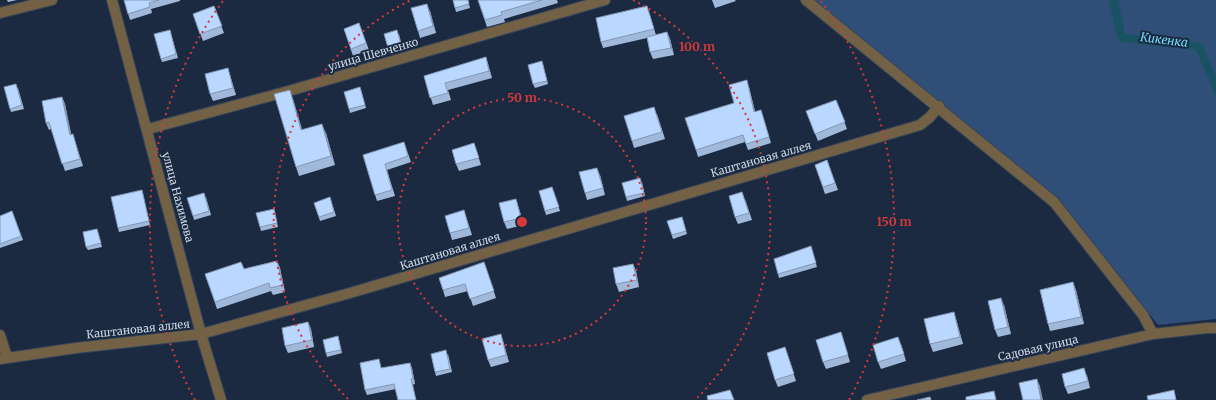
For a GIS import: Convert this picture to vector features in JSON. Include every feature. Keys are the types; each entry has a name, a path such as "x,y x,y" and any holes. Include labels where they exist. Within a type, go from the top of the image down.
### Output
{"street":[{"path":"0,13 52,0"},
{"name":"улица Нахимова","path":"112,0 148,129 201,334 222,400"},
{"name":"улица Шевченко","path":"148,129 285,92 605,0"},
{"path":"806,0 939,106 1054,202 1143,314 1153,334"},
{"name":"Каштановая аллея","path":"3,358 201,334 358,291 920,125 930,118 939,106"},
{"name":"Садовая улица","path":"867,400 1153,334 1216,328"},
{"path":"0,336 3,358"}],"shaded area":[{"path":"813,0 1216,0 1216,319 1158,325 1058,198"}],"water":[{"name":"Кикенка","path":"1109,0 1118,0 1125,34 1200,43 1203,45 1216,77 1216,97 1196,50 1122,42 1117,37"}],"building":[{"path":"124,0 159,0 149,3 150,7 128,14"},
{"path":"453,0 468,0 469,4 455,8"},
{"path":"478,0 542,0 501,12 502,15 485,20"},
{"path":"427,4 433,26 418,31 411,8"},
{"path":"214,6 222,26 200,34 193,14"},
{"path":"647,6 654,29 601,42 596,18"},
{"path":"359,23 366,43 351,49 344,29"},
{"path":"170,30 176,54 161,59 154,34"},
{"path":"397,30 402,48 389,51 384,34"},
{"path":"667,32 671,48 650,52 647,37"},
{"path":"486,57 489,71 445,83 448,93 430,98 424,76"},
{"path":"542,61 547,81 533,84 528,65"},
{"path":"228,68 233,88 210,94 205,74"},
{"path":"747,80 754,112 761,110 769,137 746,144 743,135 696,150 685,118 734,103 729,85"},
{"path":"16,84 22,105 10,109 4,87"},
{"path":"360,87 365,105 349,109 344,92"},
{"path":"290,90 301,130 322,124 331,156 296,167 274,94"},
{"path":"62,97 70,135 73,134 80,159 62,164 49,122 46,123 42,101"},
{"path":"836,100 845,122 815,134 806,111"},
{"path":"654,107 662,132 632,141 624,116"},
{"path":"404,142 408,156 385,164 392,190 375,195 363,155"},
{"path":"474,143 479,158 456,164 452,150"},
{"path":"827,160 835,183 823,187 815,165"},
{"path":"597,168 603,188 585,193 579,172"},
{"path":"640,178 644,193 626,197 622,183"},
{"path":"552,187 559,207 545,211 539,191"},
{"path":"142,190 149,221 118,228 111,197"},
{"path":"742,192 749,213 735,217 729,196"},
{"path":"204,193 209,211 193,216 187,198"},
{"path":"330,197 334,212 319,217 314,203"},
{"path":"516,199 521,218 504,222 499,203"},
{"path":"274,209 277,223 260,227 256,213"},
{"path":"464,210 469,228 450,233 445,216"},
{"path":"12,211 21,236 0,244 0,216"},
{"path":"682,217 686,231 672,235 667,221"},
{"path":"97,229 101,243 86,247 83,232"},
{"path":"811,246 816,263 778,274 774,259"},
{"path":"277,261 283,285 270,288 269,283 215,302 205,274 241,262 244,269"},
{"path":"484,262 494,291 470,299 465,284 443,290 439,278"},
{"path":"633,264 637,280 616,284 613,268"},
{"path":"1073,282 1081,317 1048,324 1040,290"},
{"path":"1001,298 1008,327 995,330 988,301"},
{"path":"954,312 960,337 930,344 924,319"},
{"path":"308,322 312,340 285,346 282,328"},
{"path":"841,332 848,355 823,362 816,340"},
{"path":"501,334 506,355 488,360 482,339"},
{"path":"338,336 341,350 326,353 323,340"},
{"path":"898,337 904,354 878,362 873,345"},
{"path":"785,347 794,374 775,380 767,353"},
{"path":"446,350 450,369 435,372 431,354"},
{"path":"379,359 381,368 410,363 413,378 411,379 416,400 398,400 394,384 365,390 360,363"},
{"path":"1084,368 1088,381 1065,387 1062,374"},
{"path":"1037,379 1041,400 1023,400 1019,383"},
{"path":"730,390 734,400 708,400 707,396"},
{"path":"1174,390 1176,400 1148,400 1147,396"},
{"path":"994,391 996,400 966,400 966,397"},
{"path":"930,397 931,400 917,400"}]}
